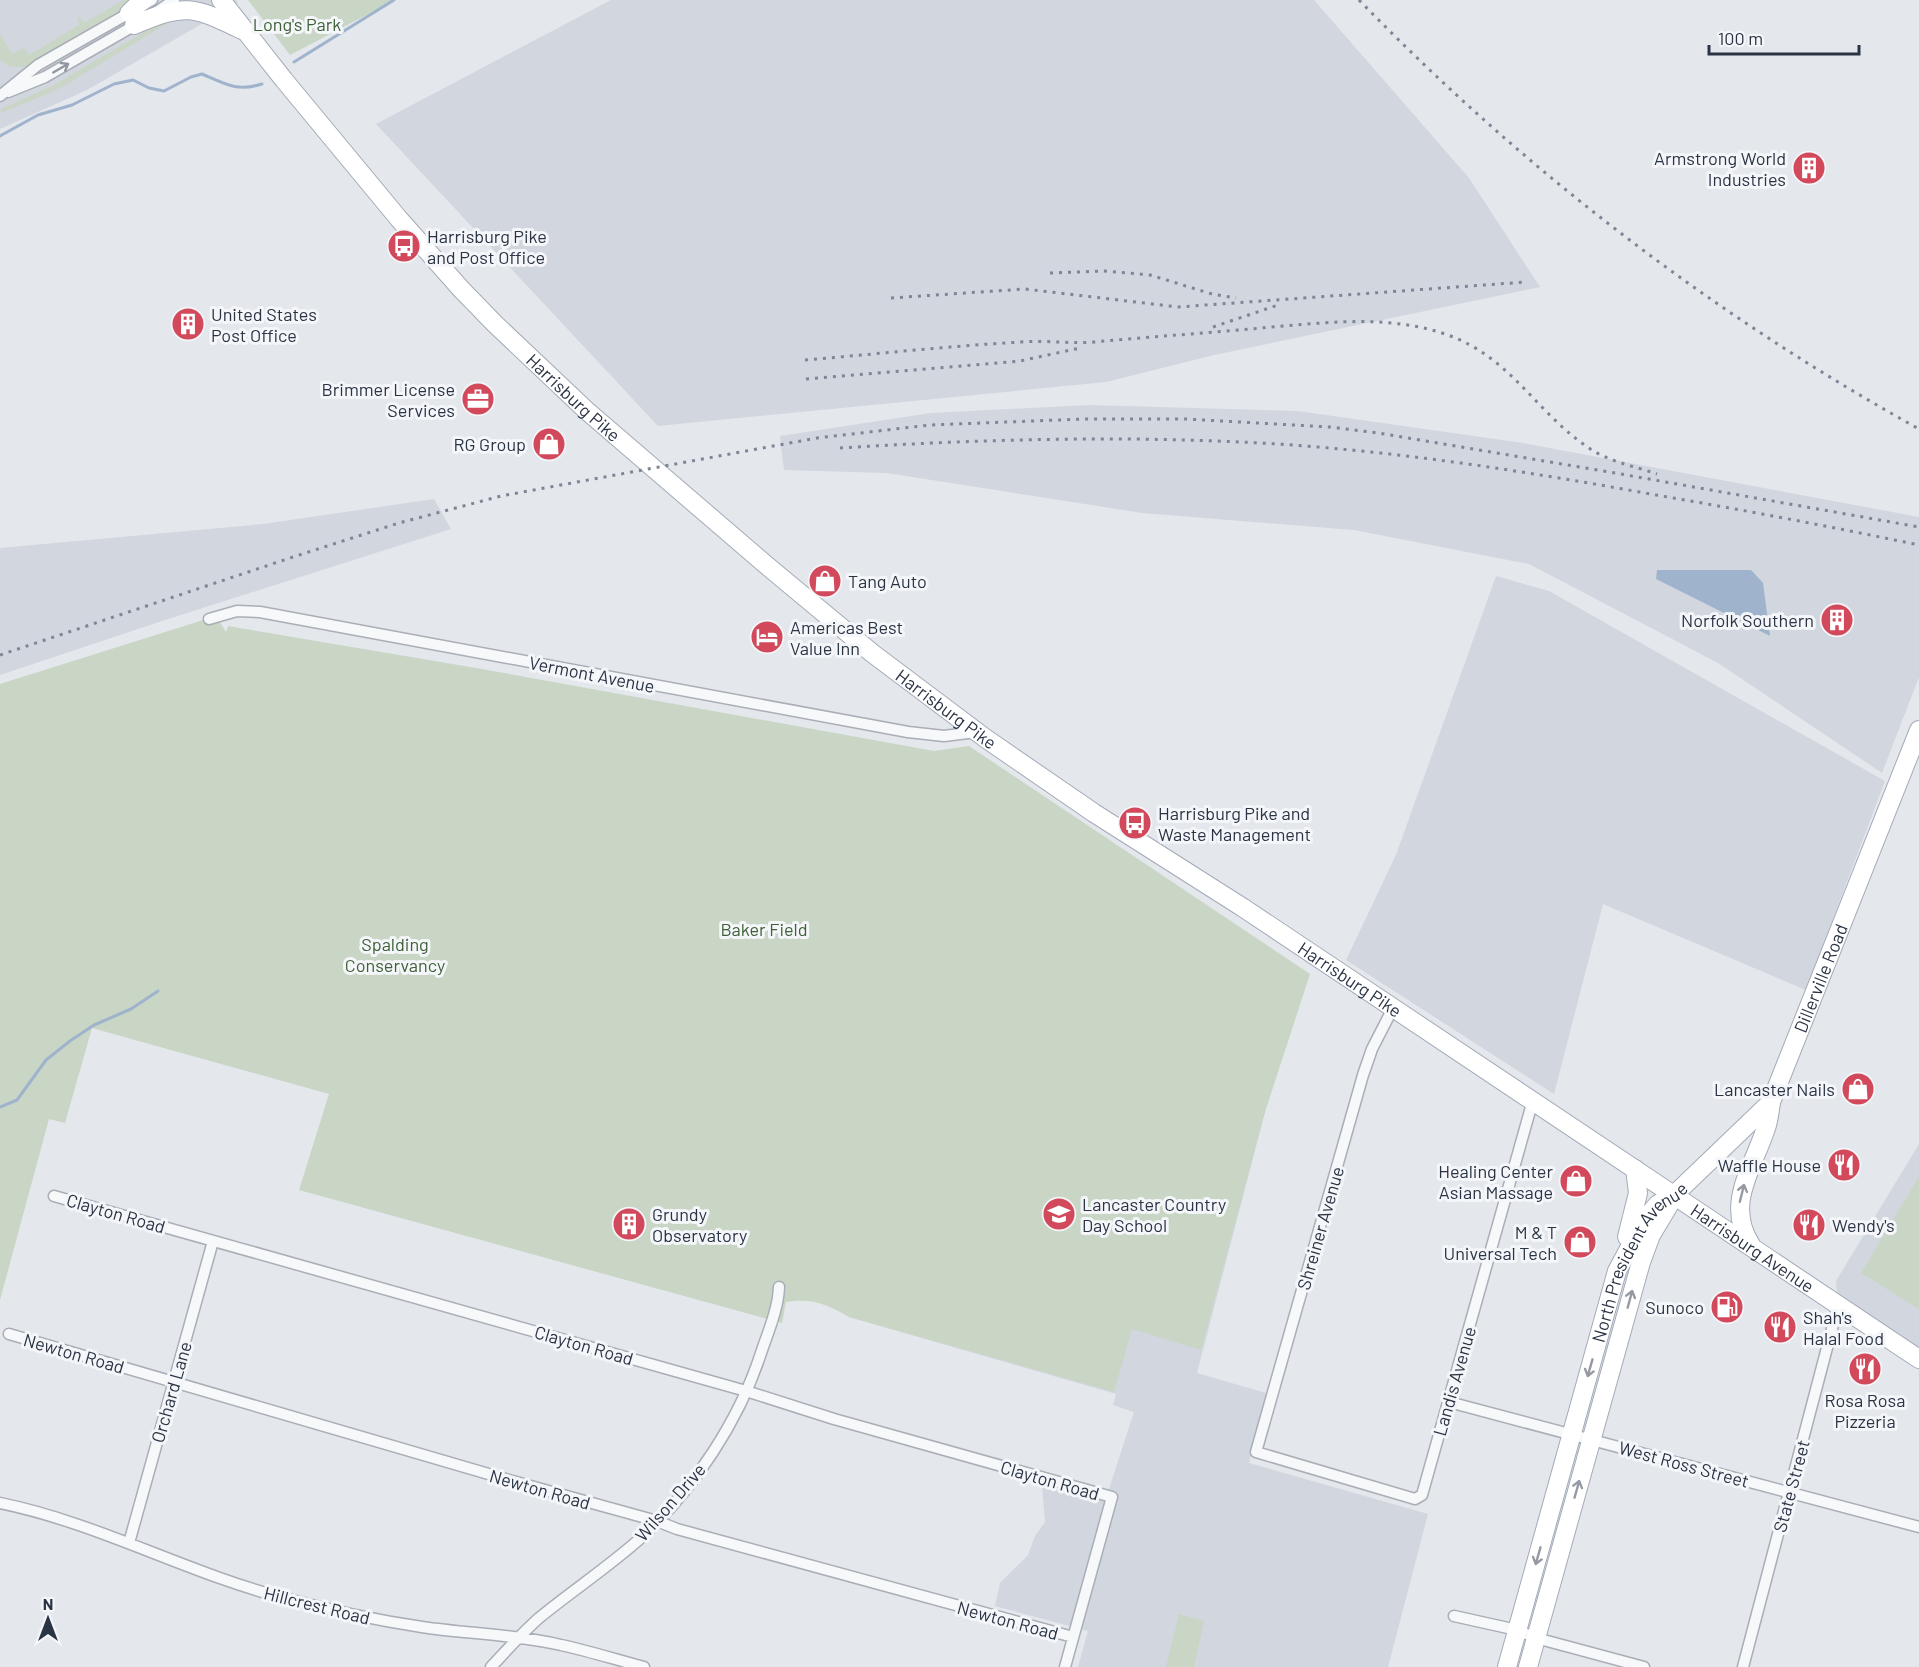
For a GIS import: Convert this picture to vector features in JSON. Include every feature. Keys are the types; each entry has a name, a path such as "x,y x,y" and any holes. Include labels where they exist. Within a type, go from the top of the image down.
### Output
{"main road":[{"path":"131,19 143,0"},
{"name":"Harrisburg Pike","path":"221,0 399,219 461,289 530,358 596,418 872,653 976,732 1094,813 1242,907 1674,1195"},
{"path":"131,19 180,9 194,10 213,16 246,32"},
{"name":"Dillerville Road","path":"1674,1195 1771,1102 1919,730"},
{"path":"1753,1248 1742,1229 1739,1206 1745,1181 1767,1125 1771,1102"},
{"path":"1617,1271 1638,1193 1635,1169"},
{"name":"Harrisburg Avenue","path":"1674,1195 1919,1359"},
{"name":"North President Avenue","path":"1507,1667 1617,1271 1645,1219 1658,1204 1674,1195"},
{"name":"North President Avenue","path":"1528,1667 1643,1255 1651,1235 1674,1195"}],"street":[{"path":"131,19 152,0"},
{"path":"4,94 38,65 174,0"},
{"name":"Vermont Avenue","path":"209,619 237,611 260,612 887,728 944,736 976,732"},
{"name":"Shreiner Avenue","path":"1256,1452 1363,1075 1372,1049 1393,1008"},
{"name":"Landis Avenue","path":"1256,1452 1415,1499 1422,1495 1533,1100"},
{"name":"Clayton Road","path":"54,1196 746,1391 834,1419 1112,1497 1073,1637"},
{"name":"Orchard Lane","path":"129,1544 213,1241"},
{"name":"Wilson Drive","path":"491,1667 539,1618 617,1559 681,1495 714,1450 755,1372 778,1301 779,1287"},
{"name":"State Street","path":"1743,1667 1838,1306"},
{"name":"Newton Road","path":"9,1334 677,1528 1073,1637"},
{"name":"West Ross Street","path":"1449,1402 1919,1527"},
{"name":"Hillcrest Road","path":"0,1503 55,1517 251,1588 351,1615 421,1627 519,1637 561,1644 644,1667"},
{"path":"1454,1616 1517,1630 1536,1638 1644,1667"},
{"path":"1065,1667 1073,1637"}],"shaded area":[{"path":"0,0 236,0 238,3 87,90 0,129"},
{"path":"611,0 1314,0 1469,178 1540,287 1214,355 1106,382 658,426 376,124"},
{"path":"1089,405 1298,411 1523,443 1919,517 1919,677 1882,773 1718,663 1529,564 1354,530 1142,513 887,473 784,470 780,436 931,413"},
{"path":"434,499 451,529 0,675 0,548 263,524"},
{"path":"1496,576 1549,591 1885,781 1806,990 1603,904 1554,1094 1346,960 1396,855"},
{"name":"Lancaster Country Day School","path":"930,1048 1265,1112 1197,1373 1266,1393 1249,1463 1428,1514 1388,1667 1078,1667 1088,1631 995,1606 1000,1583 1028,1555 1035,1536 1045,1522 1042,1485 1098,1502 1109,1489 1134,1412 1113,1405 1116,1394 849,1317"},
{"path":"1919,1144 1919,1359 1838,1306 1836,1281"}],"green space":[{"path":"124,0 135,0 116,14 26,67 11,67 0,60 0,34 12,54 24,48 29,55 79,25 77,17 84,23"},
{"name":"Long's Park","path":"248,0 395,0 290,55"},
{"path":"166,19 171,21 67,84 0,113 1,109 54,85"},
{"path":"216,616 226,632 228,626 482,669 934,751 969,746 1310,974 1265,1112 1201,1350 1132,1329 1114,1392 849,1317 819,1303 786,1302 782,1323 299,1190 329,1094 92,1028 65,1123 49,1119 0,1300 0,684"},
{"path":"1919,1177 1919,1309 1861,1273"},
{"path":"1179,1614 1204,1621 1194,1667 1166,1667"}],"water":[{"path":"1657,570 1751,570 1763,583 1770,636 1656,579"}],"waterway":[{"path":"294,62 394,0"},
{"path":"0,136 38,115 72,105 114,84 133,80 149,88 164,91 202,74 224,84 238,87 262,84"},
{"path":"0,1107 17,1100 46,1060 70,1041 94,1025 131,1009 158,991"}],"railway":[{"path":"1359,0 1487,123 1623,235 1694,288 1767,337 1842,385 1919,429"},
{"path":"1050,273 1104,271 1150,275 1212,294 1236,298"},
{"path":"891,298 1025,289 1178,307 1526,282"},
{"path":"1213,327 1281,304"},
{"path":"805,360 994,344 1094,342 1331,322 1400,324 1445,334 1468,344 1504,370 1568,432 1586,446 1611,459 1657,474"},
{"path":"806,379 1020,361 1080,348"},
{"path":"0,655 399,523 501,496 817,438 930,425 1084,419 1185,419 1330,427 1615,473 1919,527"},
{"path":"840,448 1003,440 1113,439 1222,441 1372,452 1561,478 1919,545"}],"place":[{"name":"Armstrong World Industries","path":"1809,168"},
{"name":"Harrisburg Pike and Post Office","path":"404,246"},
{"name":"United States Post Office","path":"188,324"},
{"name":"Brimmer License Services","path":"478,399"},
{"name":"RG Group","path":"549,444"},
{"name":"Tang Auto","path":"825,581"},
{"name":"Norfolk Southern","path":"1837,620"},
{"name":"Americas Best Value Inn","path":"767,637"},
{"name":"Harrisburg Pike and Waste Management","path":"1135,823"},
{"name":"Lancaster Nails","path":"1858,1089"},
{"name":"Waffle House","path":"1844,1165"},
{"name":"Healing Center Asian Massage","path":"1576,1181"},
{"name":"Lancaster Country Day School","path":"1059,1214"},
{"name":"Grundy Observatory","path":"629,1224"},
{"name":"Wendy's","path":"1809,1225"},
{"name":"M & T Universal Tech","path":"1580,1242"},
{"name":"Sunoco","path":"1727,1307"},
{"name":"Shah's Halal Food","path":"1780,1327"},
{"name":"Rosa Rosa Pizzeria","path":"1865,1369"}],"park label":[{"name":"Baker Field","path":"764,929"},
{"name":"Spalding Conservancy","path":"395,954"}]}
